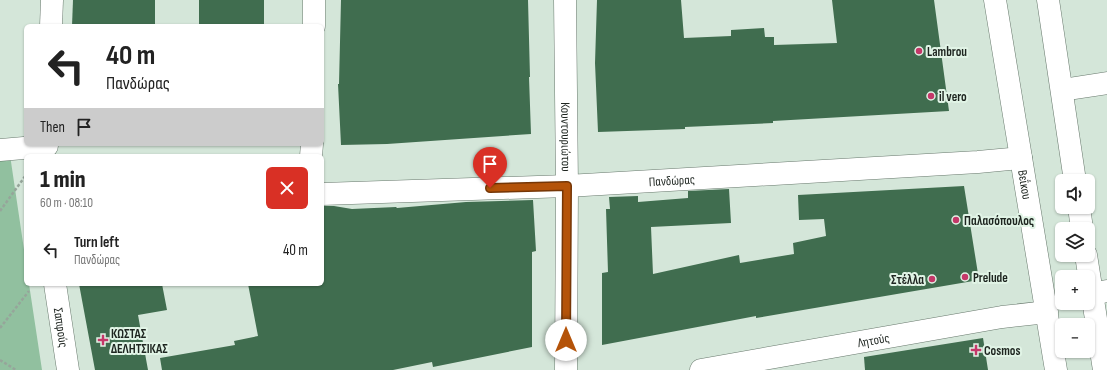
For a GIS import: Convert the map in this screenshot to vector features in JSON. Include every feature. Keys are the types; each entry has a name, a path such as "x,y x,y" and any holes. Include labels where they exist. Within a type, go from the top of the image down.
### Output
{"street":[{"path":"52,0 52,24"},
{"path":"314,0 314,24"},
{"name":"Κουντουριώτου","path":"565,0 567,186 566,370"},
{"name":"Βεΐκου","path":"995,0 1056,370"},
{"path":"1048,0 1074,174"},
{"path":"1062,90 1107,83"},
{"path":"0,150 47,149"},
{"name":"Πανδώρας","path":"324,194 567,186 1020,158"},
{"path":"1088,262 1099,292 1104,370"},
{"name":"Σαπφούς","path":"55,286 68,370"},
{"name":"Λητούς","path":"701,370 1002,317 1046,312"}],"path":[{"path":"0,211 24,178"},
{"path":"0,328 30,290"},
{"path":"0,360 16,370"}],"green space":[{"path":"10,155 24,250 24,286 29,286 42,370 0,370 0,156"}],"building":[{"path":"73,0 155,0 155,24 72,24"},
{"path":"199,0 264,0 264,24 199,24"},
{"path":"341,0 528,0 531,134 387,144 341,145 338,84"},
{"path":"597,0 681,0 684,38 731,36 731,30 764,28 765,37 774,37 774,45 837,43 832,0 934,0 949,111 773,121 773,123 685,127 685,129 598,132 595,63"},
{"path":"964,186 979,280 756,318 756,316 602,345 602,273 608,272 606,209 610,209 609,197 638,196 638,202 688,198 688,191 729,189 731,223 651,227 653,274 739,255 740,263 794,254 793,243 826,236 824,219 799,220 798,195"},
{"path":"533,200 536,251 532,252 532,347 433,367 432,362 393,370 162,370 160,358 235,345 234,341 258,336 248,286 324,286 324,206 352,209 397,208 466,202"},
{"path":"79,286 162,286 167,310 138,315 148,370 95,370"},
{"path":"983,338 988,370 865,370 864,357"}],"place":[{"name":"Lambrou","path":"919,51"},
{"name":"il vero","path":"931,96"},
{"name":"Παλασόπουλος","path":"956,220"},
{"name":"Prelude","path":"965,277"},
{"name":"Στέλλα","path":"932,279"},
{"name":"ΚΩΣΤΑΣ ΔΕΛΗΤΣΙΚΑΣ","path":"103,340"},
{"name":"Cosmos","path":"976,350"}],"route":[{"path":"490,188 567,186 566,340"}]}
